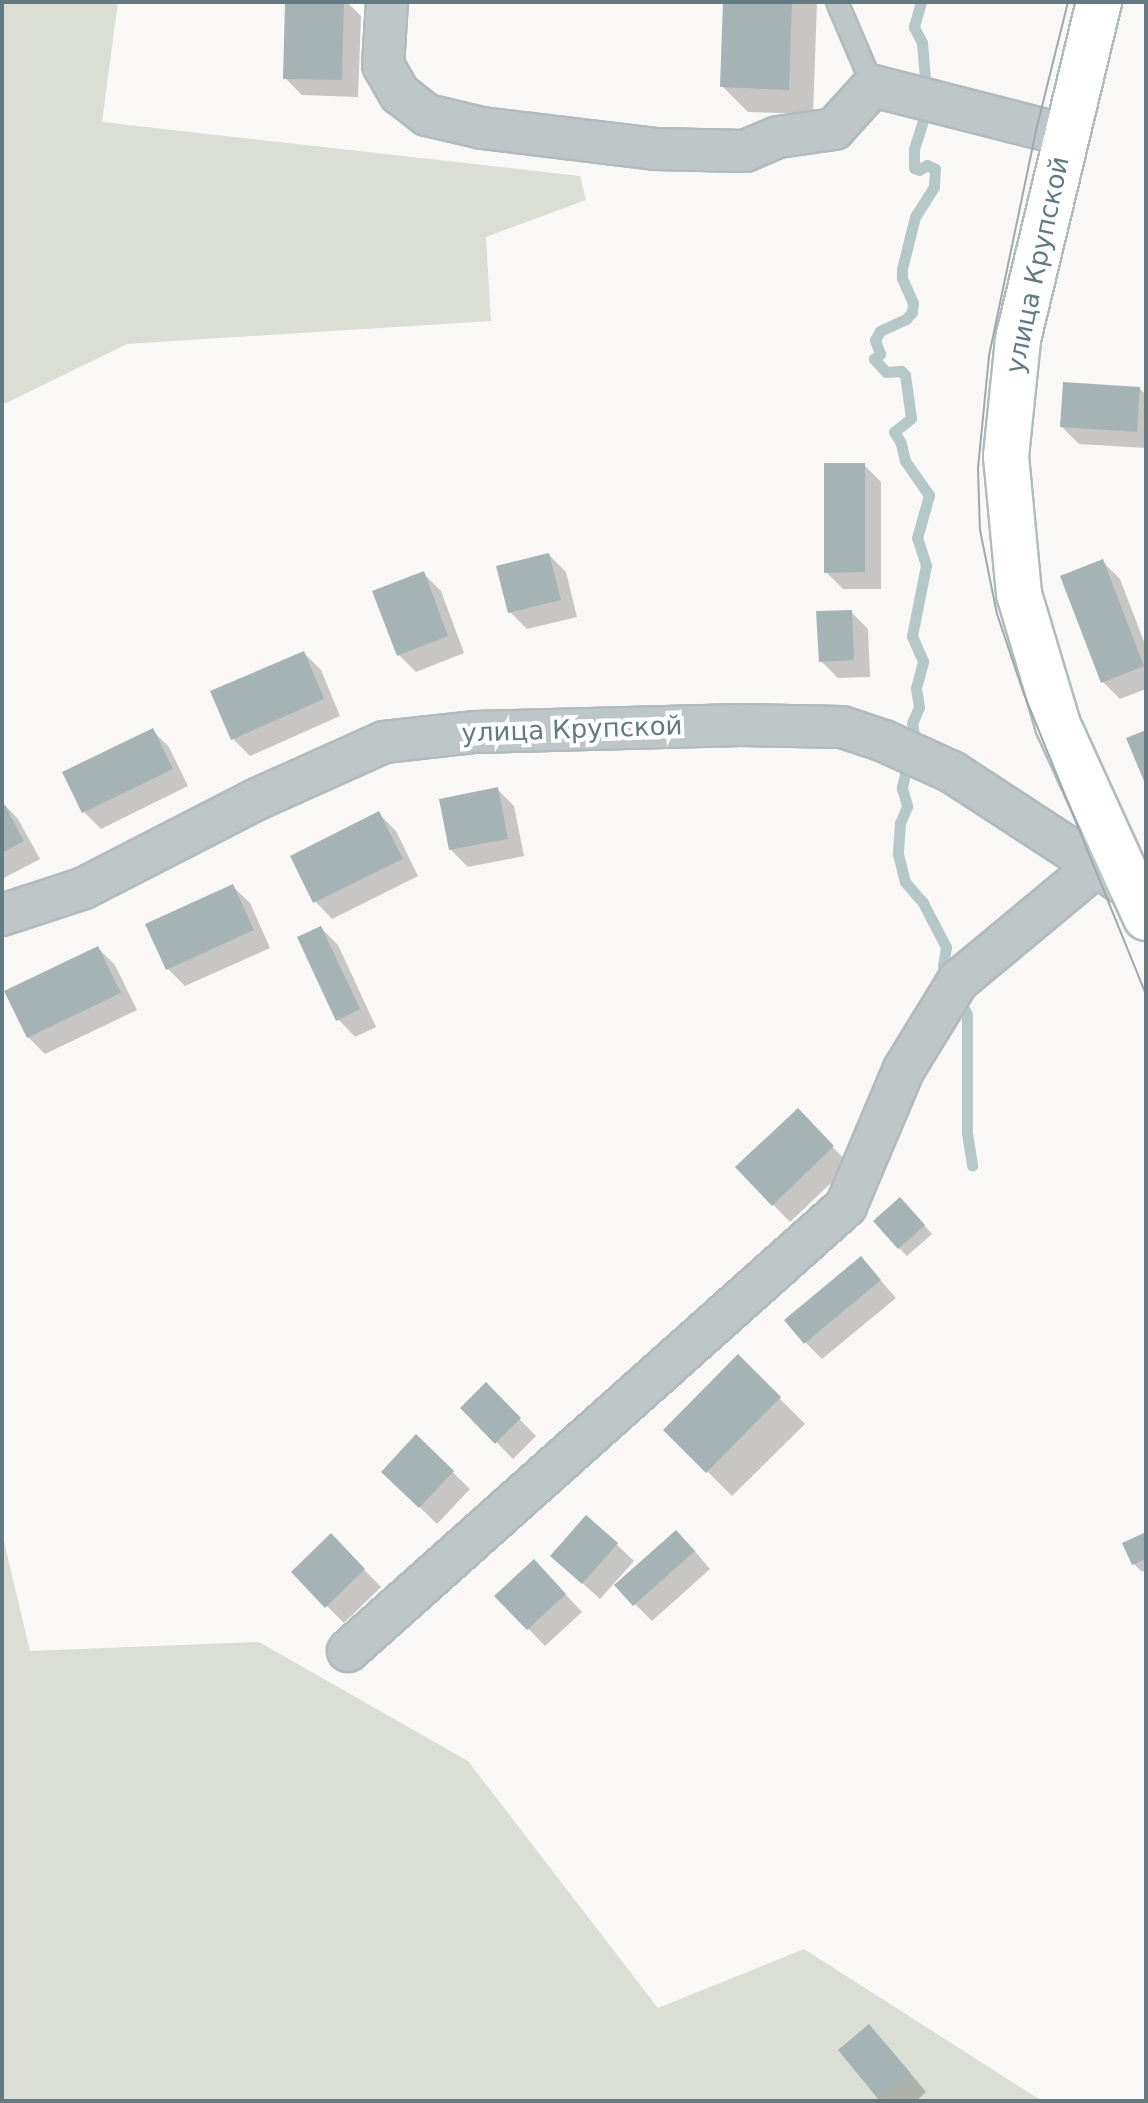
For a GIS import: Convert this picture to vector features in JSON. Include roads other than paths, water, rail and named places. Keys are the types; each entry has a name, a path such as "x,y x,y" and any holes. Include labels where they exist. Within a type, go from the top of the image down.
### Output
{"main road":[{"name":"улица Крупской","path":"1099,2 1018,340 1006,456 1019,594 1058,725 1141,905"}],"street":[{"path":"387,2 383,65 400,94 427,115 482,128 655,149 745,151 778,137 834,129 873,86 1065,135"},
{"name":"улица Крупской","path":"2,915 84,888 255,800 384,742 475,732 741,725 842,727 952,772 1094,868 1141,905"},
{"path":"348,1651 846,1206 904,1069 958,981 1094,868"}],"lane":[{"path":"837,2 873,86"}],"waterway":[{"path":"921,2 914,27 922,43 926,91"},
{"path":"916,745 912,723 919,707 916,688 923,661 912,636 926,565 917,538 929,495 905,461 901,443 894,432 911,418 905,375 901,371 886,372 874,359 880,354 875,340 880,331 906,319 912,312 913,303 902,278 902,269 915,217 934,186 935,169 927,165 919,170 914,168 914,149 927,108"},
{"path":"908,761 902,788 907,806 900,823 898,854 905,882 923,903 946,947 943,965 949,978"},
{"path":"958,997 967,1015 967,1133 972,1166"}],"tram line":[{"path":"1068,2 1037,126 989,356 978,468 980,530 997,614 1024,694 1146,995"}]}
